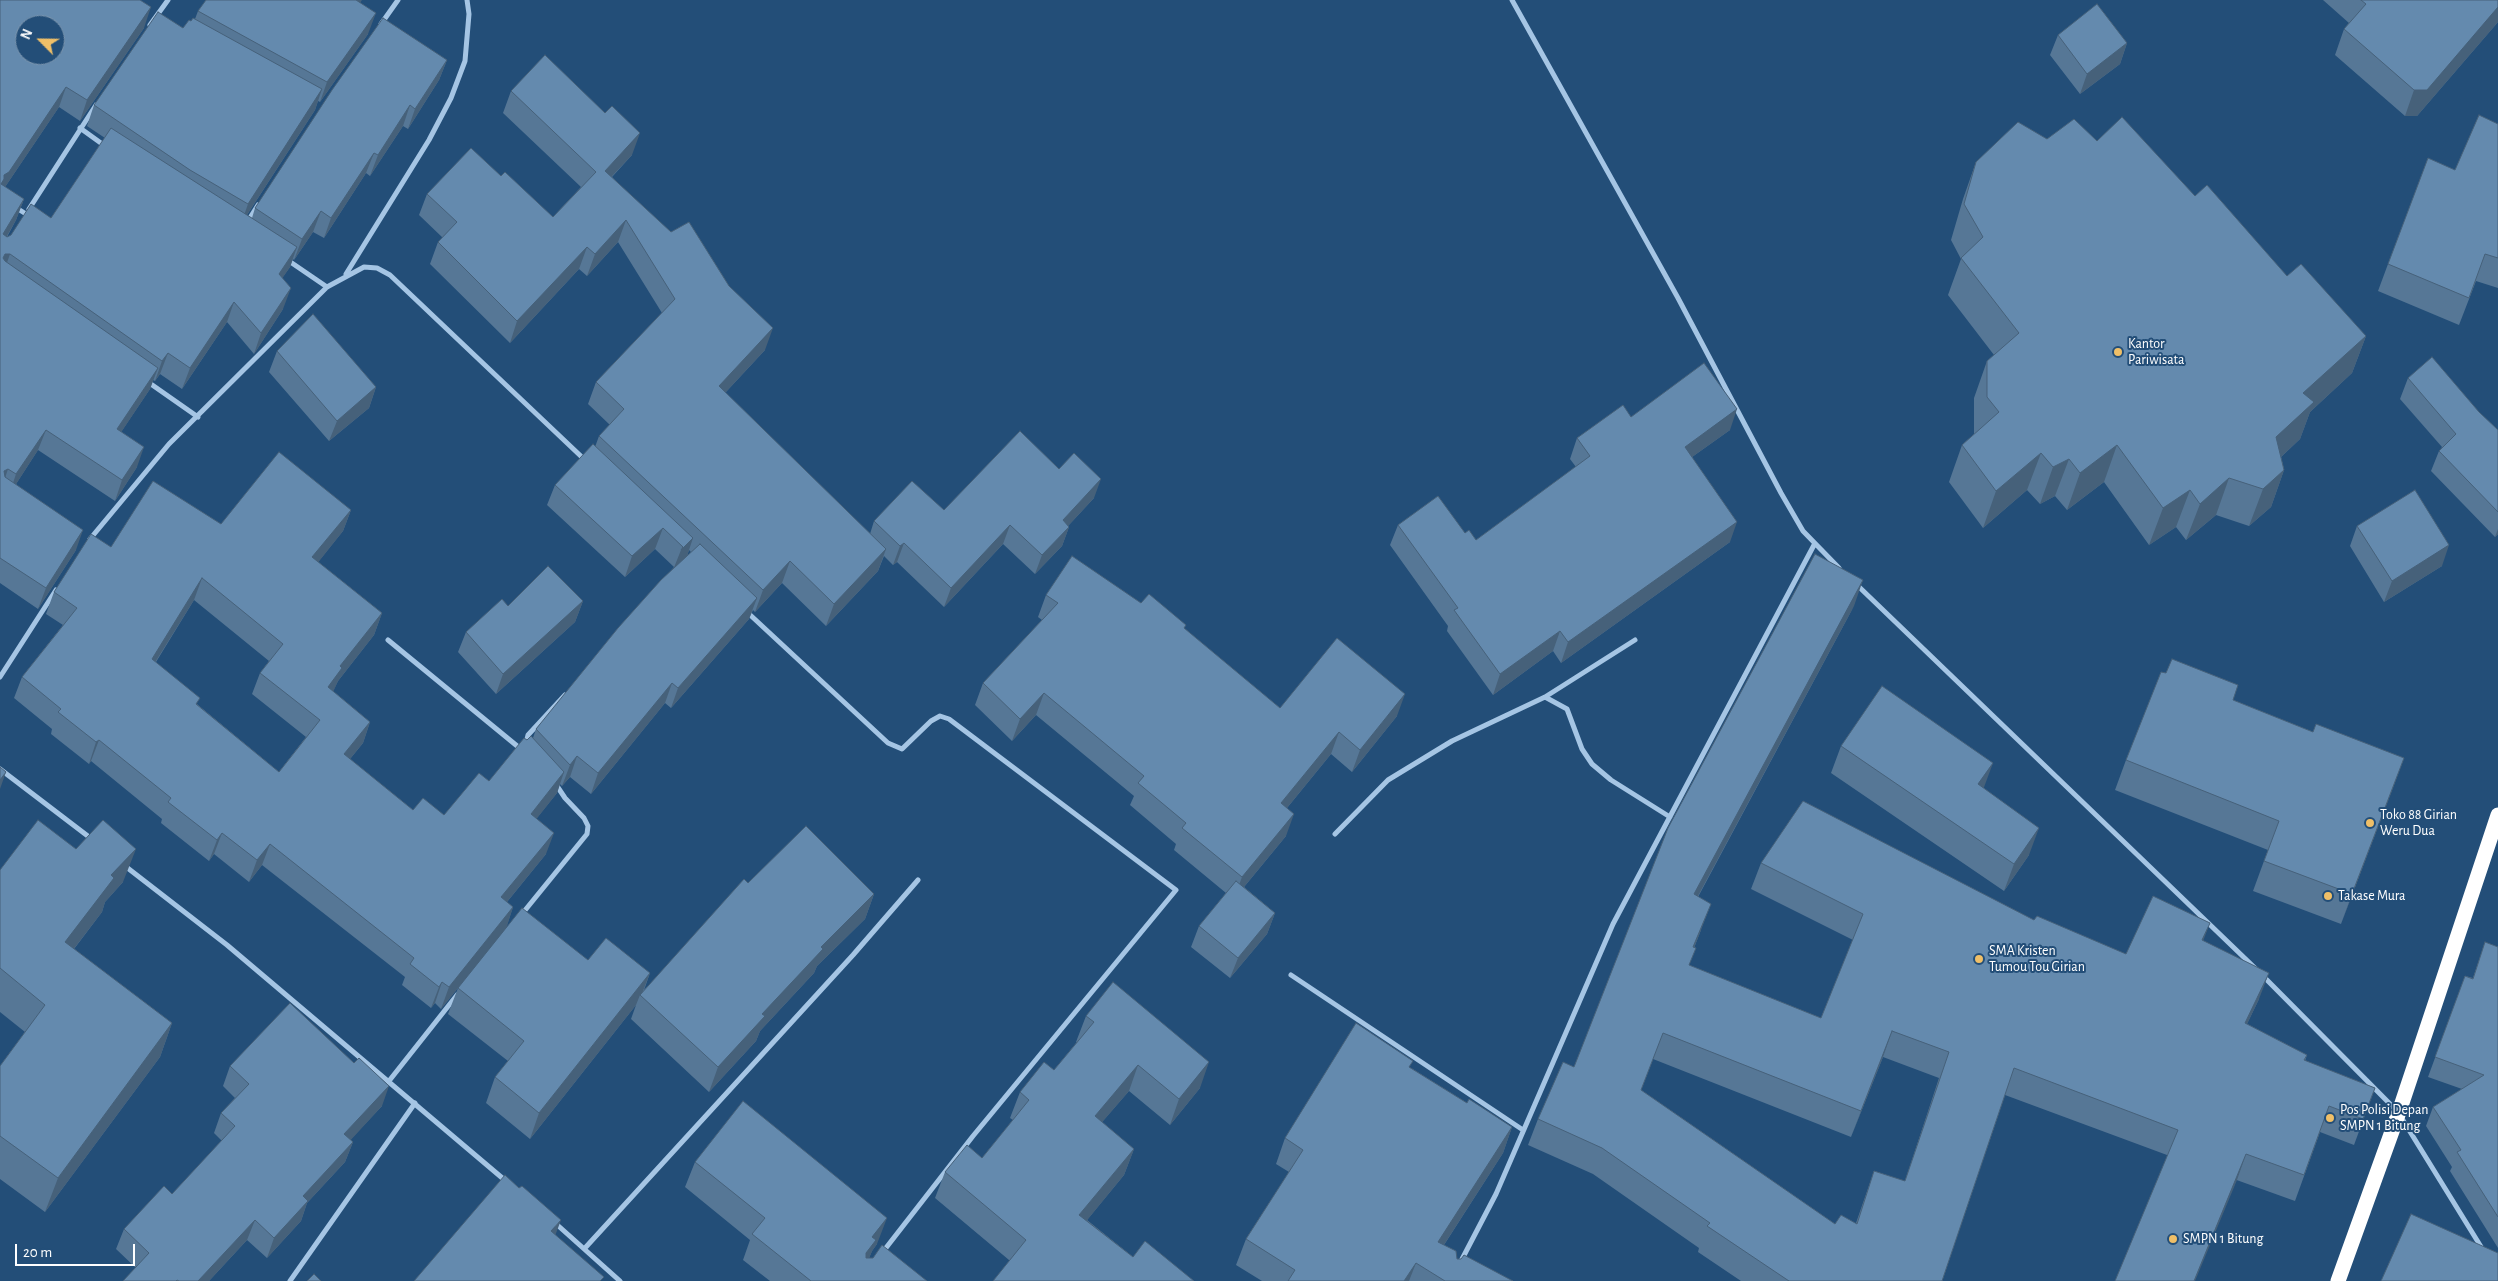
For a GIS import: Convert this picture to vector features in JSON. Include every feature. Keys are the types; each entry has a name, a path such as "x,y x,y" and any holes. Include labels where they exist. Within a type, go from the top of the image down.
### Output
{"highway":[{"path":"2338,1281 2399,1112 2498,815"}],"street":[{"path":"145,32 168,0"},
{"path":"376,31 398,0"},
{"path":"346,275 429,140 451,98 465,61 469,14 467,0"},
{"path":"1512,0 1673,289 1781,493 1803,531 1814,545 1843,572"},
{"path":"155,17 163,21"},
{"path":"21,222 99,100"},
{"path":"80,128 109,148"},
{"path":"242,230 263,197"},
{"path":"6,201 26,214"},
{"path":"281,256 327,287"},
{"path":"88,542 169,444 327,287 346,275 364,267 377,268 390,275 591,465"},
{"path":"142,378 198,417"},
{"path":"1454,1273 1496,1194 1613,924 1814,545"},
{"path":"1850,579 2241,953 2399,1112 2488,1258"},
{"path":"0,677 61,582"},
{"path":"742,608 888,743 902,749 931,721 940,716 949,719 1176,890 973,1136 878,1258"},
{"path":"388,640 524,752 528,735 570,689"},
{"path":"1335,834 1388,780 1452,741 1545,697 1635,640"},
{"path":"1545,697 1567,709 1582,749 1592,764 1611,780 1670,817"},
{"path":"0,769 99,845"},
{"path":"520,917 587,834 588,826 584,818 550,778"},
{"path":"121,863 226,945 416,1103 511,1185"},
{"path":"585,1248 853,955 918,880"},
{"path":"1291,974 1523,1130"},
{"path":"389,1081 460,991"},
{"path":"290,1281 416,1103"},
{"path":"548,1217 620,1281"}],"building":[{"path":"0,0 140,0 151,7 87,100 66,87 9,172 4,175 1,184 24,199 3,234 7,237 11,235 31,204 51,218 111,128 297,247 279,274 291,288 261,333 234,302 190,368 168,353 162,361 10,254 5,254 3,258 5,261 158,368 117,429 144,447 122,480 46,430 16,474 8,469 4,471 5,477 83,530 46,588 0,558"},
{"path":"206,0 356,0 376,13 327,82 198,11"},
{"path":"2361,0 2498,0 2498,7 2427,90 2414,90 2344,29 2366,4"},
{"path":"2097,4 2127,43 2087,74 2058,35"},
{"path":"158,12 183,28 193,18 322,89 248,204 190,170 94,105"},
{"path":"383,18 447,60 415,109 410,105 378,155 374,153 331,218 321,211 302,239 255,208 332,90"},
{"path":"545,55 605,113 612,106 640,133 605,171 671,232 689,222 729,286 773,328 719,386 886,549 834,604 790,561 763,590 599,436 624,409 596,382 675,299 626,220 595,254 587,247 517,321 438,242 457,222 427,194 471,148 501,176 505,172 553,217 596,172 511,91"},
{"path":"2479,115 2498,124 2498,258 2485,254 2469,298 2388,264 2428,158 2455,170"},
{"name":"Kantor Pariwisata","path":"2122,117 2195,196 2207,185 2287,276 2301,264 2366,336 2303,393 2314,402 2276,437 2284,470 2263,489 2229,478 2200,504 2190,490 2163,508 2117,445 2080,473 2069,459 2053,467 2041,453 1996,491 1962,445 1999,412 1987,397 1987,361 2019,333 1961,258 1983,237 1964,204 1976,162 2018,122 2047,139 2074,119 2097,141"},
{"path":"313,314 376,387 337,421 277,351"},
{"path":"2432,357 2479,412 2498,430 2498,512 2439,451 2456,434 2408,378"},
{"path":"1704,363 1737,409 1685,447 1737,522 1568,642 1560,631 1500,674 1454,610 1458,608 1398,525 1438,496 1465,533 1469,530 1476,540 1590,456 1577,438 1623,405 1631,417"},
{"path":"1020,431 1059,469 1074,453 1101,479 1063,520 1069,527 1042,555 1010,525 951,588 904,543 900,546 874,521 912,481 944,510"},
{"path":"593,444 693,538 681,550 683,547 663,528 632,556 555,485"},
{"path":"279,452 351,510 312,557 382,613 340,666 342,668 328,687 370,722 344,754 413,810 423,798 444,815 479,773 489,781 524,738 527,740 531,736 564,772 531,814 554,833 501,897 513,907 449,987 442,982 439,987 410,964 414,958 270,844 257,860 222,833 217,840 168,802 171,798 99,740 96,742 58,712 61,709 22,677 77,608 54,592 91,534 111,547 153,481 221,524","holes":["202,578 283,644 260,673 320,720 279,772 196,704 200,698 152,659"]},
{"path":"2415,490 2449,545 2392,581 2357,526"},
{"path":"700,544 757,598 678,688 672,683 598,773 577,756 570,765 536,729 618,628 661,580"},
{"path":"1815,554 1863,580 1694,894 1711,904 1693,947 1696,948 1689,965 1821,1018 1863,914 1761,863 1803,801 2034,920 2037,916 2126,954 2153,896 2210,923 2202,940 2269,973 2245,1023 2307,1055 2304,1060 2375,1088 2363,1119 2329,1106 2304,1175 2246,1154 2194,1281 2115,1281 2178,1130 2014,1068 1942,1281 1789,1281 1707,1226 1710,1223 1602,1148 1538,1119 1563,1062 1574,1067 1668,828","holes":["1892,1031 1949,1052 1905,1181 1874,1171 1857,1224 1841,1215 1835,1224 1641,1090 1663,1033 1861,1111"]},
{"path":"1072,556 1141,603 1149,594 1186,625 1184,628 1280,708 1337,638 1405,694 1360,750 1339,732 1281,803 1294,814 1242,877 1182,828 1186,823 1138,783 1144,776 1044,693 1020,719 983,683 1058,603 1046,595"},
{"path":"548,566 583,601 503,674 466,632 502,599 508,606"},
{"path":"2172,659 2238,685 2233,700 2313,732 2316,724 2404,758 2352,894 2264,861 2279,821 2126,760 2161,672 2166,673"},
{"path":"1882,686 1993,763 1978,784 2039,828 2014,864 1841,746"},
{"path":"0,767 6,772 0,780"},
{"path":"38,820 76,849 103,820 136,849 111,875 114,878 65,942 172,1023 58,1178 0,1136 0,1066 45,1005 0,968 0,870"},
{"path":"806,826 874,894 821,947 823,949 762,1014 765,1016 718,1067 640,995 744,879 748,883"},
{"path":"1236,881 1275,913 1238,958 1199,926"},
{"path":"522,908 588,960 606,938 650,973 539,1113 495,1077 524,1041 458,988"},
{"path":"2485,942 2498,947 2498,1217 2457,1152 2461,1150 2433,1107 2484,1075 2435,1057 2465,976 2473,979"},
{"path":"1113,982 1209,1062 1179,1099 1138,1065 1095,1116 1134,1149 1079,1215 1133,1257 1145,1241 1194,1281 993,1281 1026,1240 945,1172 967,1145 982,1158 1029,1100 1020,1092 1044,1062 1054,1070 1094,1022 1086,1016"},
{"path":"290,1003 354,1063 359,1058 389,1086 344,1134 353,1142 303,1196 308,1201 274,1238 255,1220 198,1281 123,1281 149,1253 124,1229 164,1186 172,1194 235,1126 221,1113 249,1084 230,1066"},
{"path":"1356,1023 1413,1061 1409,1067 1467,1103 1469,1099 1512,1127 1438,1242 1456,1251 1457,1259 1461,1259 1464,1255 1513,1281 1445,1281 1416,1263 1404,1281 1288,1281 1295,1270 1246,1239 1303,1150 1285,1138"},
{"path":"743,1101 887,1218 872,1237 876,1240 866,1253 866,1258 873,1258 882,1245 927,1281 811,1281 752,1234 765,1218 695,1162"},
{"path":"505,1175 519,1188 522,1186 561,1220 551,1231 604,1277 600,1281 414,1281"},
{"path":"2411,1214 2498,1253 2498,1281 2381,1281"},
{"path":"314,1274 321,1281 307,1281"}],"place":[{"name":"Kantor Pariwisata","path":"2118,352"},
{"name":"Toko 88 Girian Weru Dua","path":"2370,823"},
{"name":"Takase Mura","path":"2328,896"},
{"name":"SMA Kristen Tumou Tou Girian","path":"1979,959"},
{"name":"Pos Polisi Depan SMPN 1 Bitung","path":"2330,1118"},
{"name":"SMPN 1 Bitung","path":"2173,1239"}]}
